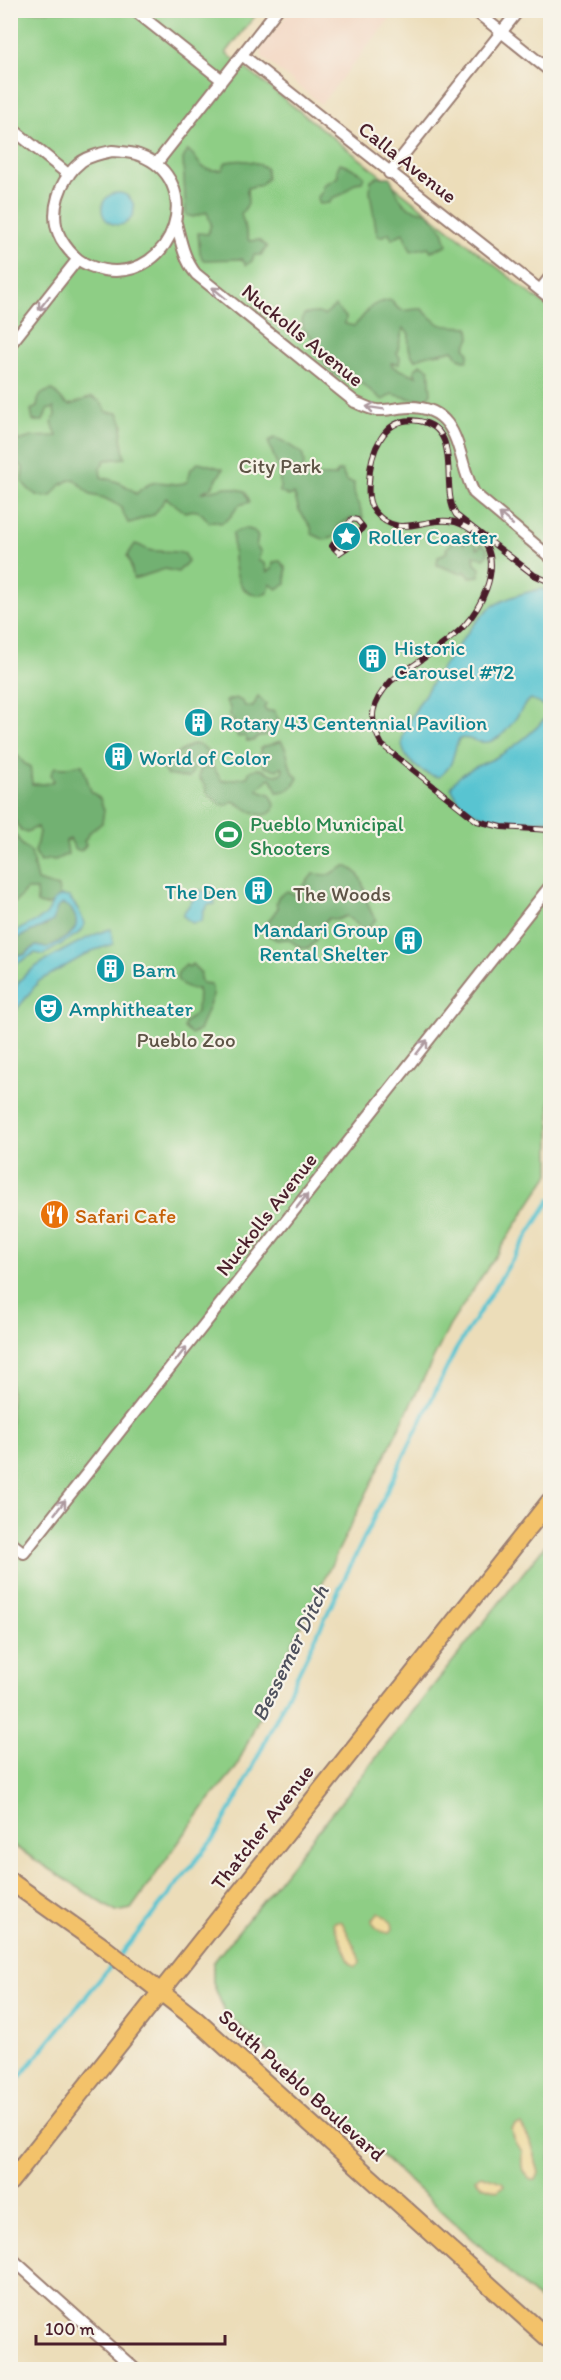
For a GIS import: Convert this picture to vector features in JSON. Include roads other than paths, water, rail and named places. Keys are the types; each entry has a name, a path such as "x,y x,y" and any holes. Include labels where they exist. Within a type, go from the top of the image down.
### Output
{"main road":[{"name":"Thatcher Avenue","path":"10,2182 550,1501"},
{"name":"South Pueblo Boulevard","path":"10,1881 102,1946 195,2018 550,2340"}],"street":[{"path":"134,10 222,80"},
{"path":"156,164 277,10"},
{"path":"474,10 550,71"},
{"path":"389,173 519,10"},
{"name":"Calla Avenue","path":"242,56 550,298"},
{"path":"10,127 69,175"},
{"path":"112,151 139,154 156,164 170,180 175,192 176,223 160,251 150,260 128,270 101,269 77,260 60,236 56,225 56,204 65,179 81,162 91,156 112,151"},
{"name":"Nuckolls Avenue","path":"176,223 188,264 196,274 355,402 378,411 400,407 424,407 437,414 448,424 457,441 467,480 474,493 550,557"},
{"path":"10,345 77,260"},
{"path":"540,290 550,277"},
{"name":"Nuckolls Avenue","path":"10,1542 24,1553 550,886"},
{"path":"10,2257 136,2370"}],"water":[{"path":"118,193 130,197 134,209 130,221 118,225 106,221 102,209 106,197"},
{"path":"541,589 550,593 550,820 508,820 480,815 458,799 451,787 459,777 497,757 524,738 548,715 547,708 531,699 508,729 495,739 481,742 468,738 459,739 451,763 439,777 426,773 414,765 405,755 402,742 413,714 425,694 454,651 481,617 501,601"},
{"path":"200,890 213,894 215,904 208,905 203,912 202,921 192,923 182,915"},
{"path":"62,896 69,897 78,909 84,923 83,929 44,955 35,953 13,966 11,950 14,955 24,955 36,946 47,948 73,931 76,926 74,914 63,904 57,908 53,921 11,944 11,934 45,916 52,903"},
{"path":"111,929 113,944 92,951 39,981 11,1017 14,991 28,972 92,936"}],"waterway":[{"name":"Bessemer Ditch","path":"121,1954 214,1838 240,1793 455,1351 550,1200"},
{"name":"Bessemer Ditch","path":"10,2089 114,1962"}],"railway":[{"path":"550,582 534,575 456,515 449,490 446,447 441,435 433,426 419,421 407,421 396,424 388,430 376,448 370,471 369,498 375,512 393,525 444,521 465,526 478,535 487,547 491,567 482,599 464,626 439,648 391,681 379,696 373,711 377,735 382,745 477,821 502,827 550,830"},
{"path":"352,519 357,520 363,527 348,547 339,553 332,546 352,519"}],"place":[{"name":"Roller Coaster","path":"347,536"},
{"name":"Historic Carousel #72","path":"373,659"},
{"name":"Rotary 43 Centennial Pavilion","path":"199,722"},
{"name":"World of Color","path":"118,757"},
{"name":"Pueblo Municipal Shooters","path":"229,835"},
{"name":"The Den","path":"258,891"},
{"name":"Mandari Group Rental Shelter","path":"409,941"},
{"name":"Barn","path":"111,969"},
{"name":"Amphitheater","path":"48,1008"},
{"name":"Safari Cafe","path":"54,1215"}],"park label":[{"name":"City Park","path":"280,465"},
{"name":"The Woods","path":"342,893"},
{"name":"Pueblo Zoo","path":"186,1039"}]}
